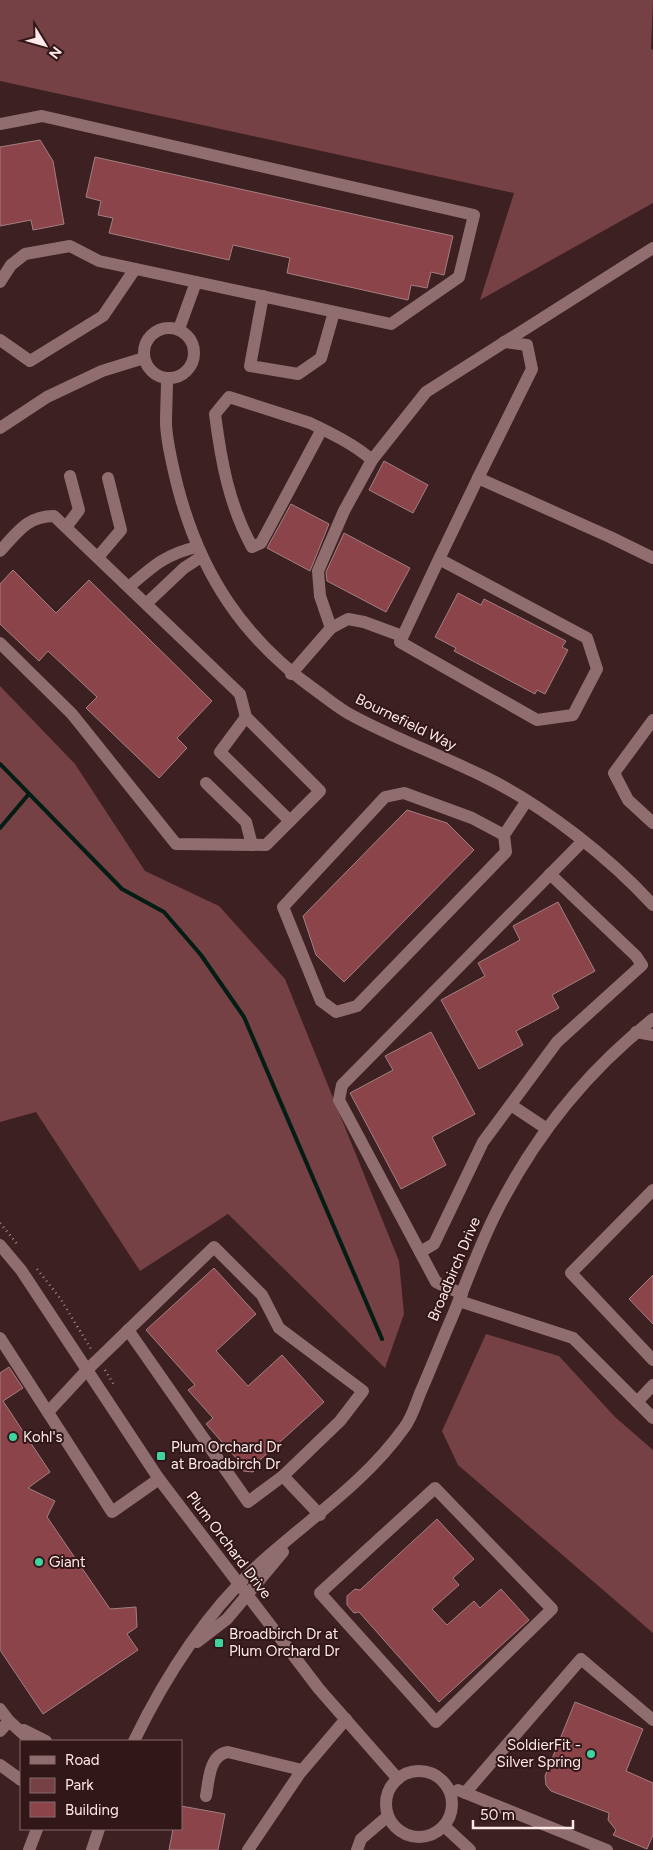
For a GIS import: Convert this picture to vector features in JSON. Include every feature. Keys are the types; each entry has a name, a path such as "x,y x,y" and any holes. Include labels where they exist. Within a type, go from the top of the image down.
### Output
{"street":[{"path":"0,124 42,116 474,215 459,277 392,324 99,261 70,246 24,254 11,265 0,282"},
{"path":"331,628 320,596 318,571 344,511 372,460 426,392 653,248"},
{"path":"0,340 30,361 103,316 135,269"},
{"path":"179,329 196,282"},
{"path":"263,296 250,366 298,374 321,358 334,312"},
{"path":"163,328 179,329 191,339 194,347 192,362 182,374 167,378 152,372 144,358 144,350 150,336 163,328"},
{"path":"439,559 587,638 597,670 573,715 537,720 400,642 402,636 439,559 478,478 532,369 527,344 504,342"},
{"path":"0,428 47,397 102,371 144,358"},
{"name":"Bournefield Way","path":"167,378 166,425 173,468 188,526 199,552 240,620 264,648 292,674 351,715 488,778 526,802 607,860 653,905"},
{"path":"322,429 261,543 252,547 239,523 221,465 215,414 229,397 310,423 322,429 359,448 372,460"},
{"path":"66,527 79,510 70,476"},
{"path":"98,557 121,530 108,478"},
{"path":"478,478 653,558"},
{"path":"0,550 26,524 40,516 54,516 130,586 240,694 246,717 320,791 266,845 176,844 72,714 0,643"},
{"path":"130,586 159,560 178,552 199,552"},
{"path":"147,603 199,552"},
{"path":"292,674 331,628 348,620 364,622 402,636"},
{"path":"246,717 220,752 290,821"},
{"path":"653,720 614,773 628,800 653,823"},
{"path":"206,783 246,822 252,845"},
{"path":"504,835 472,818 404,793 385,797 282,907 321,1000 336,1012 357,1006 506,852 504,835 526,802"},
{"path":"582,842 342,1085 338,1100 436,1282 460,1297 573,1338 653,1418"},
{"path":"420,1252 434,1244 483,1142 557,1042 642,965 636,956 550,874"},
{"name":"Broadbirch Drive","path":"135,1740 188,1649 227,1619 255,1569 320,1515 381,1457 406,1426 496,1213 530,1150 589,1076 636,1032 653,1019"},
{"path":"636,1032 653,1035"},
{"path":"511,1105 547,1129"},
{"path":"653,1190 571,1273 653,1360"},
{"name":"Plum Orchard Drive","path":"0,1245 21,1270 159,1479 242,1591 319,1689 398,1779"},
{"path":"48,1412 87,1370 128,1330 214,1247 262,1295 279,1328 363,1391 340,1421 283,1476 248,1502 128,1330"},
{"path":"0,1338 112,1512 159,1479"},
{"path":"637,1402 653,1385"},
{"path":"283,1476 320,1515"},
{"path":"435,1488 552,1609 436,1722 368,1648 320,1593 435,1488"},
{"path":"465,1793 581,1659 653,1720"},
{"path":"0,1709 4,1726 29,1740"},
{"path":"248,1850 302,1770 346,1719"},
{"path":"4,1726 43,1740"},
{"path":"206,1796 215,1758 220,1754 228,1752 302,1770"},
{"path":"0,1765 20,1779"},
{"path":"418,1771 430,1773 440,1778 447,1786 452,1806 444,1826 434,1834 420,1838 406,1836 395,1828 388,1816 386,1802 389,1789 398,1779 418,1771"},
{"path":"447,1786 607,1850"},
{"path":"357,1850 361,1839 388,1816"},
{"path":"444,1826 470,1850"},
{"path":"29,1850 37,1830"},
{"path":"92,1850 99,1830"}],"green space":[{"path":"0,0 653,0 651,49 653,50 653,203 480,300 514,193 0,81"},
{"path":"0,686 75,764 145,871 219,906 285,979 399,1261 404,1314 385,1368 228,1214 140,1271 36,1112 0,1122"},
{"path":"486,1334 559,1356 615,1417 653,1450 653,1633 458,1465 442,1431"}],"building":[{"path":"40,140 53,161 64,224 33,230 31,220 0,226 0,147"},
{"path":"95,157 453,236 444,275 431,272 427,288 411,285 408,300 287,273 290,258 233,245 229,260 109,233 113,218 98,215 101,201 86,197"},
{"path":"384,461 428,485 413,513 369,490"},
{"path":"291,504 329,524 310,571 267,548"},
{"path":"344,533 410,568 386,612 327,581 326,572"},
{"path":"13,570 56,613 89,580 212,701 177,738 187,748 159,778 86,708 97,697 48,651 39,661 0,624 0,584"},
{"path":"458,593 481,605 484,599 566,641 562,647 568,650 545,694 537,690 535,694 454,651 456,648 435,637"},
{"path":"407,810 447,823 474,850 344,982 316,955 303,916"},
{"path":"558,902 595,971 552,995 559,1008 516,1031 523,1045 479,1069 441,1000 485,976 478,963 520,940 513,926"},
{"path":"431,1032 475,1114 432,1137 446,1165 401,1189 350,1093 393,1070 385,1056"},
{"path":"214,1268 256,1314 216,1351 248,1386 282,1355 324,1402 260,1460 260,1465 253,1472 243,1471 236,1464 237,1459 206,1424 213,1418 188,1390 195,1385 146,1330"},
{"path":"653,1275 653,1324 629,1299"},
{"name":"Giant","path":"9,1367 23,1388 3,1401 50,1472 28,1488 55,1501 47,1517 110,1609 136,1607 137,1627 127,1634 138,1650 43,1714 0,1650 0,1373"},
{"path":"437,1519 474,1559 453,1578 459,1585 432,1609 447,1625 474,1601 480,1608 501,1589 529,1620 439,1702 359,1612 354,1613 347,1605 347,1596 355,1589 360,1590"},
{"path":"575,1702 643,1729 626,1771 653,1783 653,1835 647,1849 613,1835 616,1830 608,1820 609,1813 551,1791 546,1785 545,1776"},
{"path":"182,1806 225,1814 218,1850 169,1850 173,1830 182,1830"}],"waterway":[{"path":"0,764 122,889 164,912 201,955 244,1017 382,1339"},
{"path":"0,828 28,795"}],"place":[{"name":"Kohl's","path":"13,1437"},
{"name":"Plum Orchard Dr at Broadbirch Dr","path":"161,1456"},
{"name":"Giant","path":"39,1562"},
{"name":"Broadbirch Dr at Plum Orchard Dr","path":"219,1643"},
{"name":"SoldierFit - Silver Spring","path":"591,1754"}]}
